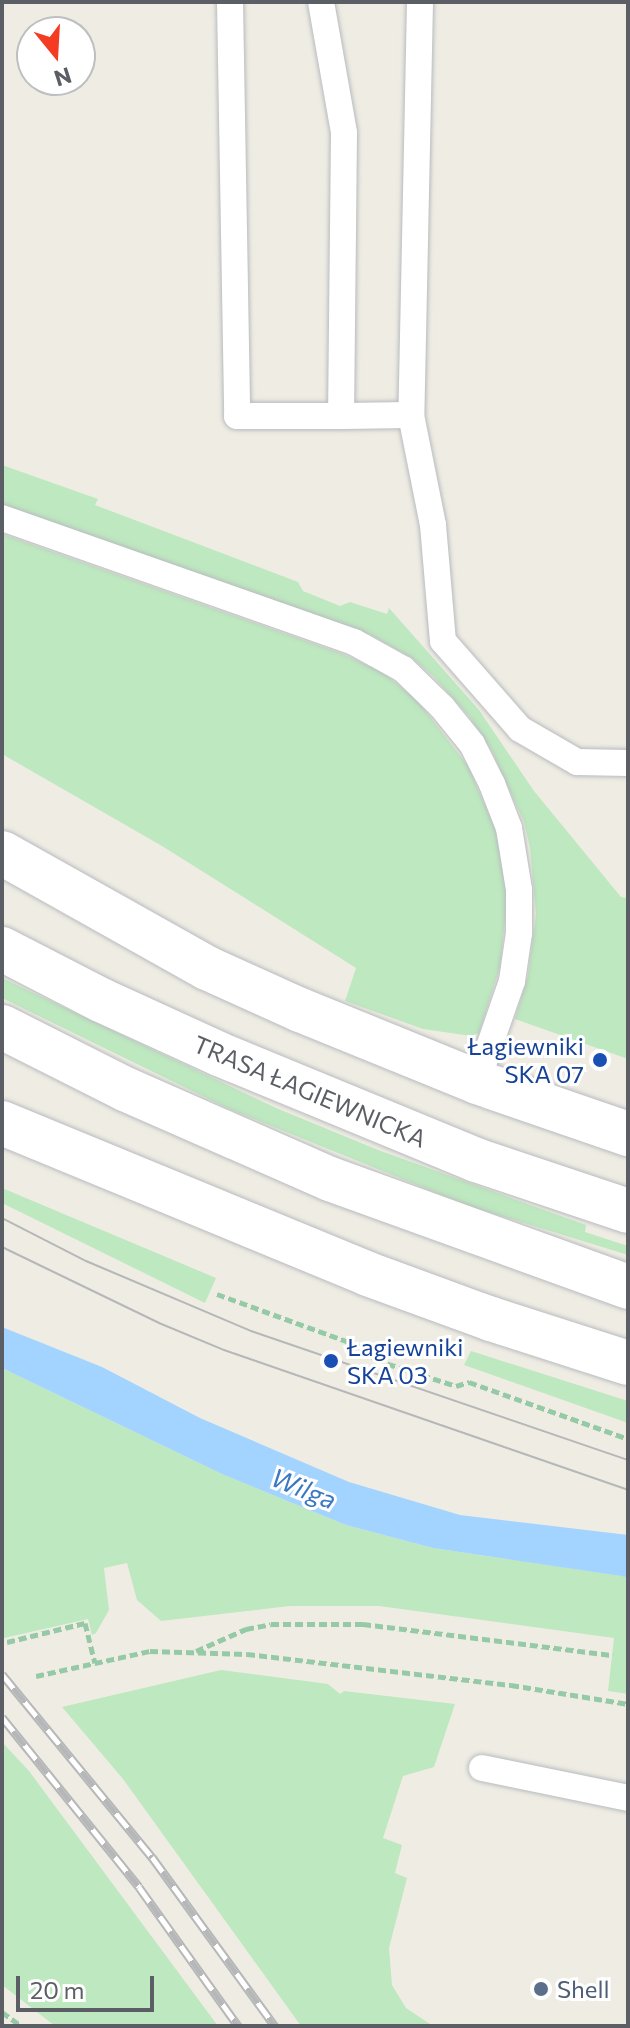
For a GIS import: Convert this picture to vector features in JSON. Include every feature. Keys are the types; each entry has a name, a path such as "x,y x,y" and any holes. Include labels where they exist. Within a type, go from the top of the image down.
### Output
{"main road":[{"path":"2,853 207,968 300,1010 477,1082 628,1134"},
{"name":"TRASA ŁAGIEWNICKA","path":"2,949 127,1012 336,1104 476,1160 628,1211"},
{"path":"2,1027 125,1089 330,1179 628,1287"},
{"path":"2,1123 395,1284 628,1363"}],"lane":[{"path":"230,2 237,416 411,415"},
{"path":"321,2 344,133 341,416"},
{"path":"420,2 411,415 433,525 443,641 520,729 577,762 628,763"},
{"path":"2,518 354,642 403,669 442,707 472,744 492,784 509,828 519,890 519,933 512,981 477,1082"},
{"path":"482,1768 628,1798"}],"path":[{"path":"217,1294 363,1347 376,1360 456,1386 469,1382 628,1439"},
{"path":"7,1642 85,1623 95,1663"},
{"path":"192,1652 246,1629 271,1624 363,1624 613,1655"},
{"path":"36,1676 150,1651 247,1654 449,1678 628,1704"},
{"path":"2,2012 21,2026"}],"green space":[{"path":"2,465 98,499 95,505 298,582 303,591 340,606 350,602 387,614 389,608 479,710 534,791 621,897 628,898 628,1059 515,1019 528,976 536,914 530,848 524,822 492,751 469,716 433,676 412,658 369,634 2,505"},
{"path":"2,534 340,653 382,672 417,700 468,766 495,828 504,868 507,901 500,967 479,1033 471,1036 423,1029 345,1001 356,968 162,846 2,754"},
{"path":"2,978 276,1108 378,1150 586,1225 585,1232 628,1246 628,1255 469,1206 227,1108 2,998"},
{"path":"2,1188 216,1278 205,1303 2,1203"},
{"path":"471,1351 628,1401 628,1423 464,1365"},
{"path":"2,1368 224,1475 346,1525 433,1548 622,1576 628,1544 628,1694 608,1691 614,1638 379,1606 290,1606 161,1621 137,1600 127,1563 104,1568 109,1610 96,1633 92,1635 88,1619 4,1638"},
{"path":"221,1670 328,1684 340,1694 344,1691 455,1704 434,1767 403,1776 383,1838 402,1845 395,1873 407,1878 389,1948 392,1985 406,2008 433,2026 301,2026 123,1779 62,1707"},
{"path":"2,1742 29,1771 218,2026 55,2026 2,1985"}],"water":[{"name":"Wilga","path":"2,1327 102,1367 200,1418 349,1482 460,1515 628,1535 628,1577 433,1548 346,1525 224,1475 2,1368"}],"tram line":[{"path":"2,1218 86,1261 251,1331 628,1460"},
{"path":"2,1247 159,1323 224,1350 628,1490"}],"railway":[{"path":"2,1674 152,1857 275,2026"},
{"path":"2,1717 139,1887 238,2026"}],"place":[{"name":"Łagiewniki SKA 07","path":"600,1060"},
{"name":"Łagiewniki SKA 03","path":"331,1361"},
{"name":"Shell","path":"541,1989"}]}
